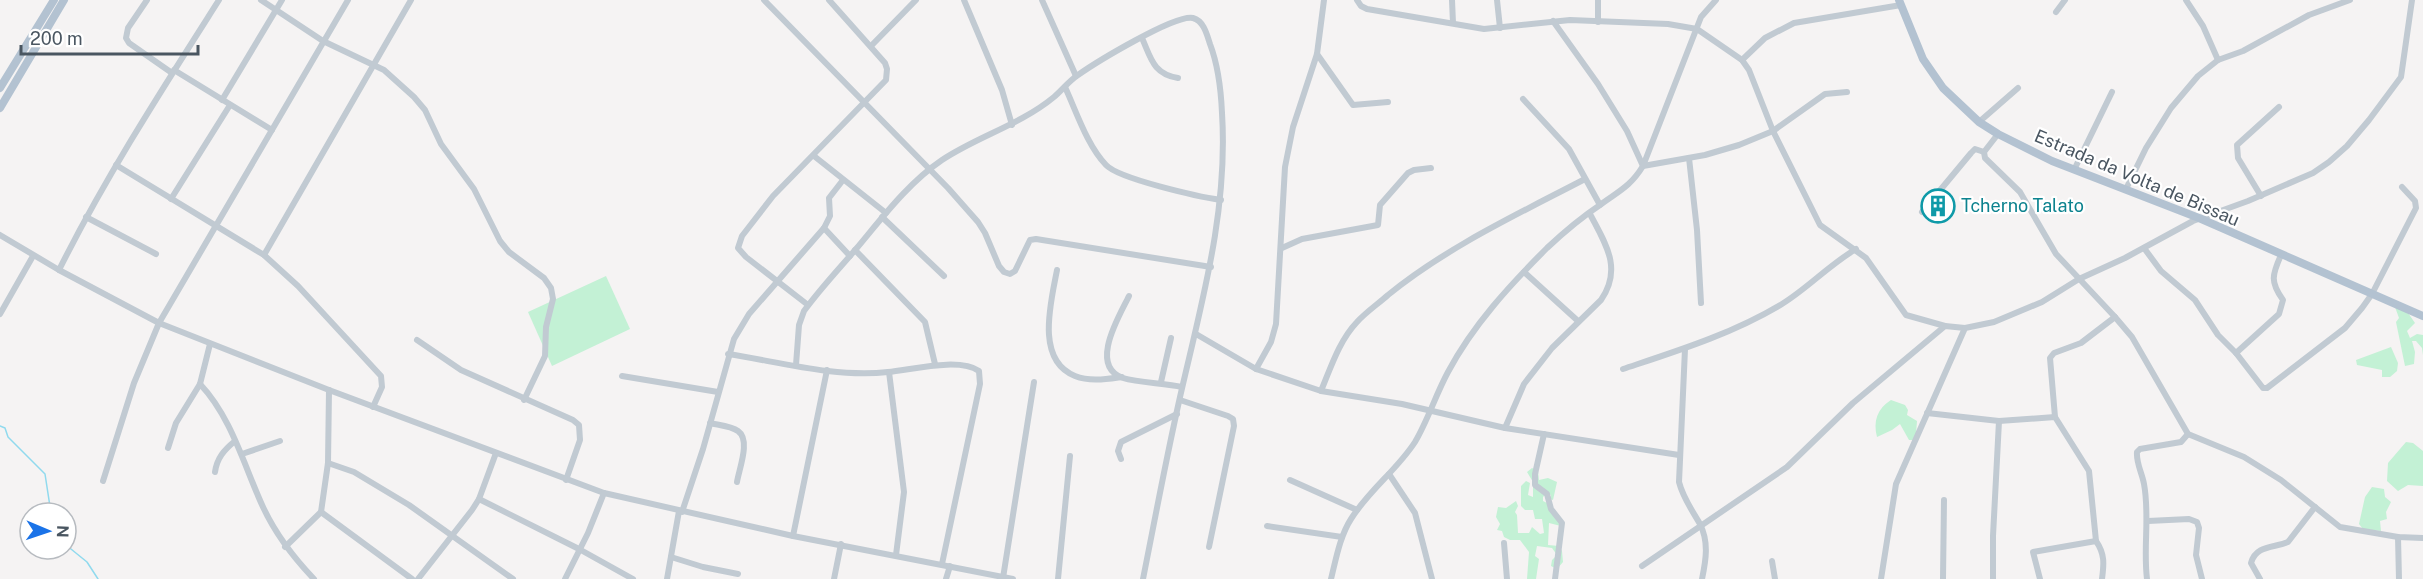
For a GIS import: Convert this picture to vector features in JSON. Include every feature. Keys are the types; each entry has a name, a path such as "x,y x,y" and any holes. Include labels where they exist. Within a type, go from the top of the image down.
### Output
{"main road":[{"path":"0,88 54,0"},
{"path":"0,108 64,0"},
{"name":"Estrada da Volta de Bissau","path":"1900,3 1932,74 1959,105 1998,134 2074,170 2199,218 2423,316"}],"street":[{"path":"147,0 128,28 126,39 129,43 173,72 273,130"},
{"path":"59,270 116,165 219,0"},
{"path":"261,0 323,41 390,74 420,103 441,144 474,189 500,241 509,252 544,278 551,288 554,299 546,327 545,356 524,400"},
{"path":"222,100 282,0"},
{"path":"103,481 134,383 159,323 348,0"},
{"path":"264,255 411,0"},
{"path":"764,0 930,169 978,222 1004,272 1010,274 1015,271 1030,240 1036,239 1210,267"},
{"path":"808,305 740,252 739,241 773,196 883,84 888,74 885,63 829,0"},
{"path":"871,46 916,0"},
{"path":"964,0 1002,90 1012,124"},
{"path":"1042,0 1076,76"},
{"path":"1256,369 1271,342 1276,324 1282,248 1281,218 1288,146 1317,54 1324,0"},
{"path":"1357,0 1367,9 1484,29 1553,21 1668,24 1697,29 1742,60 1756,83 1773,131 1820,225 1856,249 1882,279 1906,315 1945,326 1965,328 1994,322 2042,302 2079,279 2144,248 2199,218 2261,196 2313,173 2329,162 2347,146 2401,77 2412,0"},
{"path":"1452,0 1453,23"},
{"path":"1497,0 1500,27"},
{"path":"1598,0 1598,22"},
{"path":"1331,579 1342,537 1357,510 1416,440 1460,350 1490,309 1550,246 1599,205 1628,187 1643,166 1697,29 1707,9 1716,0"},
{"path":"2056,12 2065,0"},
{"path":"2186,0 2203,26 2218,60"},
{"path":"2126,189 2146,148 2171,108 2198,76 2218,60 2243,51 2309,15 2350,0"},
{"path":"1742,60 1765,38 1794,23 1900,3"},
{"path":"796,365 800,318 808,305 884,215 930,169 958,150 1039,108 1076,76 1142,38 1183,19 1192,18 1198,21 1204,28 1213,51 1221,91 1224,138 1221,200 1210,267 1182,387 1143,579"},
{"path":"1553,21 1598,84 1627,131 1643,166"},
{"path":"1142,38 1156,68 1167,76 1178,78"},
{"path":"1317,54 1353,105 1388,102"},
{"path":"1065,87 1094,147 1113,171 1190,194 1221,200"},
{"path":"1979,122 2018,88"},
{"path":"1643,166 1722,151 1773,131 1825,94 1846,92"},
{"path":"2074,170 2112,92"},
{"path":"1523,99 1563,142 1599,205"},
{"path":"171,199 230,105"},
{"path":"2261,196 2238,158 2237,145 2278,108"},
{"path":"1998,134 1984,152 1985,158 2020,192 2056,254 2132,337 2188,434 2244,457 2281,480 2340,527 2398,537 2423,538"},
{"path":"1922,212 1975,149 1984,152"},
{"path":"814,156 884,215 944,276"},
{"path":"1689,158 1697,230 1701,303"},
{"path":"116,165 264,255 298,286 381,376 382,387 373,407"},
{"path":"1282,248 1302,239 1378,225 1380,205 1408,173 1431,168"},
{"path":"1321,391 1347,335 1365,314 1399,286 1438,260 1585,179"},
{"path":"667,579 681,511 710,423 728,354 740,326 824,228 830,216 830,198 843,180"},
{"path":"2144,248 2161,271 2195,300 2218,335 2236,353 2257,382 2263,388 2267,388 2345,328 2372,294 2416,208 2415,201 2402,187"},
{"path":"1505,428 1524,384 1552,348 1604,295 1612,268 1611,258 1590,214"},
{"path":"86,217 156,254"},
{"path":"824,228 850,256"},
{"path":"0,235 59,270 159,323 328,390 604,493 793,536 1013,579"},
{"path":"1623,369 1724,334 1783,303 1856,249"},
{"path":"855,250 925,322 935,364"},
{"path":"0,314 33,255"},
{"path":"2236,353 2279,314 2283,300 2275,290 2273,282 2281,255"},
{"path":"1057,270 1050,308 1049,332 1053,353 1059,365 1076,377 1094,380 1122,378 1161,382 1182,387"},
{"path":"1524,272 1578,321"},
{"path":"1122,378 1114,372 1108,361 1108,344 1114,326 1130,296"},
{"path":"2102,579 2105,562 2101,548 2096,541 2089,471 2055,417 2050,358 2054,353 2081,343 2115,317"},
{"path":"1642,566 1797,458 1853,403 1945,326"},
{"path":"1881,579 1896,484 1965,328"},
{"path":"1196,334 1256,369 1321,391 1376,399 1505,428 1679,455"},
{"path":"1161,382 1171,338"},
{"path":"417,340 461,370 524,400 567,417 579,425 580,440 566,480"},
{"path":"168,448 176,423 200,384 210,344"},
{"path":"1685,349 1679,455 1681,489 1701,526 1707,555 1702,579"},
{"path":"728,354 854,372 889,372 935,364 971,367 979,371 980,376 946,565 946,579"},
{"path":"793,536 827,369"},
{"path":"889,372 904,492 896,555"},
{"path":"622,376 718,392"},
{"path":"1003,578 1034,382"},
{"path":"200,384 218,410 242,454 262,507 285,547 314,579"},
{"path":"285,547 321,512 328,463 328,390"},
{"path":"1180,400 1233,419 1234,426 1209,548"},
{"path":"1927,413 1999,421 2055,417"},
{"path":"1121,459 1118,451 1121,442 1177,414"},
{"path":"1993,579 1999,421"},
{"path":"710,423 737,430 743,436 744,444 737,482"},
{"path":"1544,434 1535,474 1535,485 1547,494 1551,509 1562,523 1555,579"},
{"path":"2147,579 2145,547 2148,521 2144,483 2137,452 2140,449 2181,442 2188,434"},
{"path":"215,472 223,451 235,441"},
{"path":"242,454 280,441"},
{"path":"418,579 479,499 496,453"},
{"path":"1058,579 1070,456"},
{"path":"328,463 362,476 513,579"},
{"path":"1389,474 1415,513 1432,579"},
{"path":"1290,480 1357,510"},
{"path":"565,579 604,493"},
{"path":"479,499 633,579"},
{"path":"1943,579 1944,500"},
{"path":"2260,579 2251,563 2253,558 2263,549 2288,542 2314,507"},
{"path":"321,512 412,579"},
{"path":"2148,521 2189,519 2197,522 2199,528 2196,555 2202,579"},
{"path":"1267,526 1342,537"},
{"path":"2398,537 2397,560 2400,579"},
{"path":"2040,579 2033,552 2096,541"},
{"path":"1504,543 1507,579"},
{"path":"834,579 841,544"},
{"path":"671,557 703,567 738,574"},
{"path":"1772,561 1775,579"}],"green space":[{"path":"606,276 630,329 552,366 528,312"},
{"path":"2395,307 2406,310 2415,323 2407,331 2410,338 2417,334 2423,335 2423,355 2422,348 2416,341 2412,341 2415,352 2414,364 2405,366 2396,322 2399,318"},
{"path":"2391,347 2398,363 2397,371 2390,377 2382,377 2382,370 2357,365 2356,360"},
{"path":"1891,400 1905,405 1908,410 1907,415 1917,421 1913,440 1909,440 1900,424 1877,437 1877,416 1882,407"},
{"path":"2406,442 2413,443 2423,451 2423,486 2408,485 2398,491 2387,481 2388,463"},
{"path":"1532,468 1538,471 1539,480 1548,478 1557,482 1553,500 1547,493 1543,501 1551,505 1564,523 1561,526 1549,523 1548,545 1559,546 1563,562 1557,569 1551,566 1552,560 1557,555 1552,548 1537,546 1535,556 1539,559 1536,579 1527,579 1529,552 1520,540 1510,540 1504,537 1502,531 1497,530 1500,524 1496,517 1498,507 1506,508 1516,501 1518,533 1529,533 1532,527 1540,534 1544,533 1542,519 1535,519 1533,510 1525,510 1521,506 1521,486 1526,481 1530,483 1528,495 1533,497 1533,482 1527,472"},
{"path":"2372,487 2384,489 2385,497 2391,502 2386,512 2387,519 2380,521 2381,531 2363,529 2359,524 2365,497"}],"waterway":[{"path":"0,426 5,428 8,437 45,474 49,501"},
{"path":"78,555 87,562 98,579"}],"place":[{"name":"Tcherno Talato","path":"1938,206"}]}
